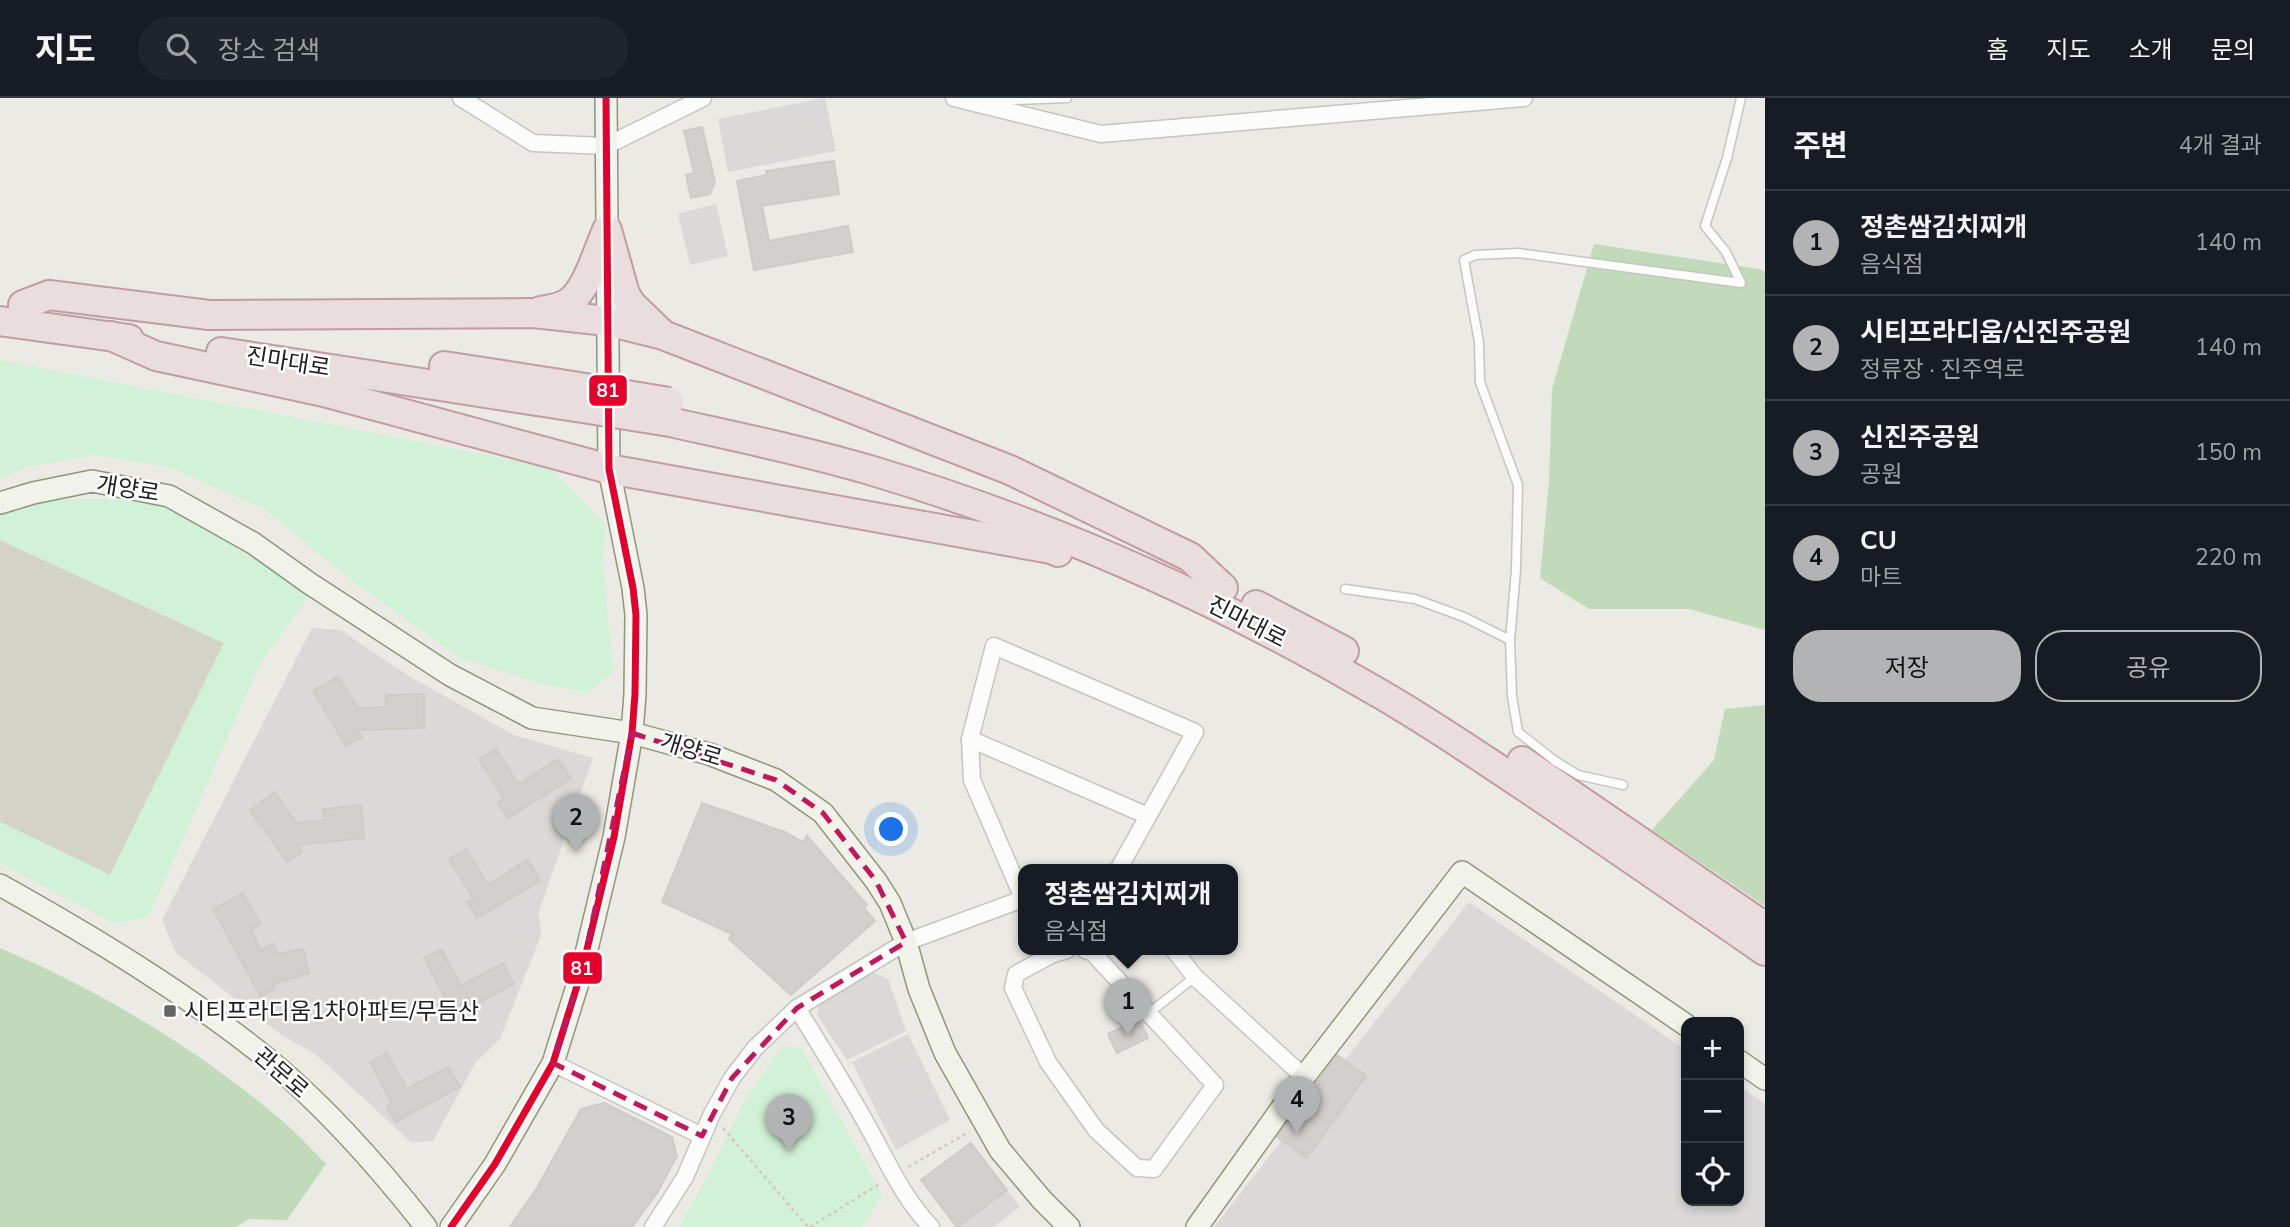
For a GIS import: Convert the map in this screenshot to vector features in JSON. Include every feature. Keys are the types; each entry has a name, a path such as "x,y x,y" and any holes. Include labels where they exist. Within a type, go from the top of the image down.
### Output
{"highway":[{"path":"533,313 564,306 573,300 582,289 607,230"},
{"path":"607,230 625,294 631,304 663,335"},
{"path":"11,303 49,295 209,315 533,313 607,321 663,335 1010,470 1190,557 1223,588"},
{"name":"진마대로","path":"11,303 574,396"},
{"name":"진마대로","path":"0,321 574,396"},
{"path":"111,336 156,356 324,392 609,469 1051,549 1255,640 1287,642"},
{"path":"574,396 669,412"},
{"name":"진마대로","path":"669,412 877,452 996,491 1142,550 1223,588 1369,665 1463,722 1765,927"},
{"name":"진마대로","path":"669,412 872,471 989,510 1134,568 1287,642 1371,688 1452,739 1765,951"}],"street":[{"path":"461,98 533,143 606,146 703,98"},
{"path":"451,1227 495,1164 553,1063 582,971 614,837 632,733 636,615 631,576 609,469 606,98"},
{"path":"960,99 1101,134 1524,98"},
{"name":"개양로","path":"0,503 92,481 169,496 253,543 450,675 532,718 632,733 709,754 776,780 823,813 876,881 890,903 906,942 919,989 945,1053 1000,1150 1069,1227"},
{"path":"1018,887 972,780 970,738 994,646 1195,732 1121,864"},
{"path":"970,738 1148,816"},
{"path":"1196,1227 1304,1077 1462,872 1681,1022"},
{"name":"관문로","path":"0,885 50,913 175,992 271,1062 316,1102 372,1160 426,1227"},
{"path":"653,1227 685,1177 712,1114 732,1078 755,1048 797,1007 906,942 1018,901"},
{"path":"1051,955 1016,974 1013,988 1048,1062 1096,1130 1137,1168 1154,1169 1215,1085 1095,955"},
{"path":"1178,955 1195,977 1304,1077"},
{"path":"797,1007 871,1133 893,1176 912,1207 931,1227"},
{"path":"553,1063 702,1136"},
{"path":"1744,1064 1765,1079"}],"lane":[{"path":"960,99 1067,98"},
{"path":"1623,785 1578,775 1518,732 1512,696 1510,640 1516,570 1518,485 1480,382 1479,342 1464,260 1475,255 1518,253 1741,283 1726,252 1705,226 1727,158 1741,98"},
{"path":"1345,589 1415,599 1464,617 1510,640"},
{"path":"1149,1013 1195,977"}],"path":[{"path":"712,1114 808,1227"}],"highlighted area":[{"path":"632,733 776,780 823,813 876,881 906,942 797,1008 732,1078 702,1136 553,1063 582,970"}],"shaded area":[{"path":"825,98 836,151 728,172 718,119"},
{"path":"716,204 728,256 690,265 678,214"},
{"path":"0,540 224,643 110,875 0,822"},
{"path":"312,628 341,630 409,676 514,735 593,758 539,911 541,935 500,1039 475,1063 433,1141 411,1142 315,1054 283,1036 176,953 162,920"},
{"path":"1469,902 1681,1047 1681,1206 1744,1206 1744,1089 1765,1104 1765,1227 1214,1227"},
{"path":"868,970 888,979 906,1031 847,1060 817,1015 821,997"},
{"path":"908,1034 950,1120 896,1150 852,1062"},
{"path":"1007,1190 1020,1207 993,1227 958,1227"}],"green space":[{"path":"1594,244 1765,272 1765,630 1689,609 1589,609 1540,578 1549,482 1552,389"},
{"path":"0,360 548,467 605,524 603,564 613,671 588,693 539,683 460,658 355,583 264,509 169,467 95,455 24,468 0,479"},
{"path":"123,499 163,503 304,589 308,598 261,661 149,916 115,924 0,863 0,822 110,875 224,643 0,540 0,513 44,502"},
{"path":"1765,705 1765,906 1652,830 1714,760 1725,709"},
{"path":"0,948 75,983 146,1023 215,1068 292,1129 326,1164 287,1220 249,1219 236,1227 0,1227"},
{"path":"782,1046 801,1048 882,1195 862,1227 679,1227 707,1178 743,1104"}],"building":[{"path":"702,127 715,182 710,194 691,198 686,175 694,173 684,131"},
{"path":"834,161 839,194 762,206 769,241 848,226 853,252 754,270 737,181 766,175 766,171"},
{"path":"338,676 358,708 386,707 386,695 424,694 424,728 357,730 362,737 346,746 313,691"},
{"path":"496,749 518,784 558,759 571,779 508,818 498,803 504,799 479,759"},
{"path":"275,792 296,823 324,820 323,809 361,805 364,838 297,845 302,852 287,862 250,810"},
{"path":"702,803 785,832 803,842 807,836 867,905 864,908 875,921 791,995 729,939 732,934 662,902"},
{"path":"466,849 488,885 528,860 540,881 477,918 467,902 474,899 449,859"},
{"path":"243,893 261,924 251,930 261,950 273,944 279,954 303,949 309,973 273,984 275,988 261,997 213,909"},
{"path":"441,949 461,986 503,963 514,984 449,1019 440,1003 446,999 424,958"},
{"path":"1139,1019 1148,1038 1117,1053 1108,1034"},
{"path":"387,1053 407,1089 448,1067 460,1087 395,1122 387,1107 392,1103 370,1062"},
{"path":"1337,1055 1366,1076 1307,1158 1277,1137"},
{"path":"604,1103 672,1137 677,1156 657,1193 632,1227 510,1227 537,1188 581,1109"},
{"path":"971,1143 1007,1190 957,1227 921,1180"}],"transit line":[{"name":"81","path":"451,1227 495,1164 553,1063 582,970 614,837 632,733 636,615 609,469 606,98"}],"place":[{"name":"시티프라디움/신진주공원","path":"576,852"},
{"name":"시티프라디움1차아파트/무듬산","path":"170,1011"},
{"name":"정촌쌈김치찌개","path":"1128,1036"},
{"name":"CU","path":"1297,1134"},
{"name":"신진주공원","path":"789,1152"}]}
